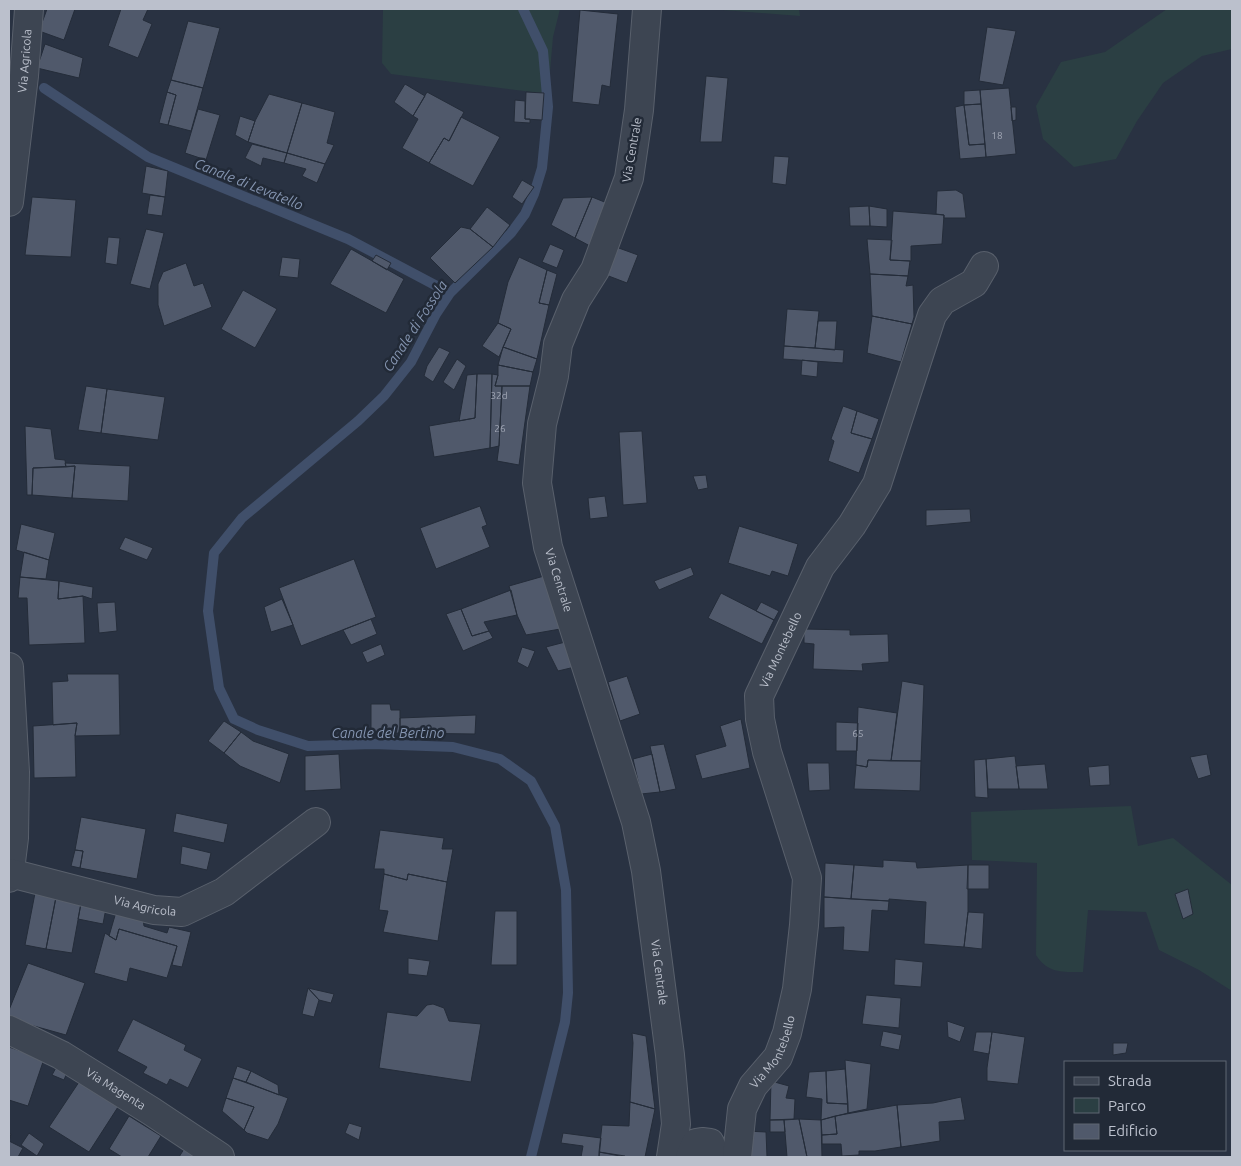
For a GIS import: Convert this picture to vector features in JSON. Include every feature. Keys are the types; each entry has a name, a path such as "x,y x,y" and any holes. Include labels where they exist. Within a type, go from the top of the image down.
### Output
{"street":[{"name":"Via Agricola","path":"9,202 24,76 29,9"},
{"name":"Via Centrale","path":"647,9 639,110 629,178 595,270 576,300 558,344 554,376 542,424 537,483 548,548 636,822 646,871 670,1055 676,1124 671,1157"},
{"name":"Via Montebello","path":"737,1157 742,1108 753,1086 778,1056 787,1032 797,989 804,925 806,878 767,752 760,718 759,696 820,567 852,524 877,484 932,315 942,301 974,283 984,266"},
{"name":"Via Agricola","path":"9,667 15,772 14,838 9,875 154,910 182,912 224,892 316,822"},
{"name":"Via Magenta","path":"9,1030 61,1055 220,1157"},
{"path":"690,1157 696,1143 702,1142 710,1143 716,1157"}],"green space":[{"path":"383,9 560,9 553,37 548,94 391,74 382,63"},
{"path":"710,9 799,9 800,16"},
{"path":"1167,9 1232,9 1232,49 1202,56 1163,83 1137,121 1116,159 1074,167 1043,139 1036,106 1061,62 1105,52"},
{"path":"1131,806 1138,846 1173,838 1232,885 1232,991 1199,970 1159,950 1146,912 1088,910 1083,972 1063,972 1051,969 1036,955 1037,863 972,860 971,812"}],"building":[{"path":"47,9 75,9 64,40 39,31"},
{"path":"121,9 148,9 143,20 152,24 138,58 108,46"},
{"path":"580,10 618,14 610,87 602,85 599,105 572,102"},
{"path":"188,21 220,28 203,88 171,80"},
{"path":"987,27 1016,31 1003,85 979,81"},
{"path":"45,44 83,58 79,78 37,68"},
{"path":"706,76 728,78 722,142 700,142"},
{"path":"171,80 203,88 191,131 168,125 176,95 167,92"},
{"path":"405,84 425,96 413,116 394,102"},
{"path":"1009,88 1016,154 986,157 980,90"},
{"path":"980,90 981,104 964,105 964,91"},
{"path":"167,92 176,95 168,125 159,123"},
{"path":"427,92 464,112 449,141 444,138 429,163 402,148 418,119 413,116"},
{"path":"526,92 544,93 542,120 525,119"},
{"path":"269,94 302,103 287,153 248,142 255,121"},
{"path":"515,100 525,101 525,119 530,119 530,123 514,122"},
{"path":"302,103 335,112 327,143 334,145 325,164 287,153"},
{"path":"981,104 985,144 969,145 964,105"},
{"path":"964,105 969,145 985,144 986,157 960,159 955,107"},
{"path":"1011,107 1016,107 1016,120 1012,121"},
{"path":"198,109 220,115 206,160 185,153"},
{"path":"240,116 255,121 248,142 235,135"},
{"path":"461,117 500,137 473,186 429,163 444,138 449,141"},
{"path":"252,144 287,153 284,163 263,158 261,166 245,158"},
{"path":"287,153 325,164 317,183 302,176 306,169 284,163"},
{"path":"774,156 789,157 786,185 772,183"},
{"path":"146,166 168,171 165,197 142,193"},
{"path":"522,180 534,187 522,204 512,197"},
{"path":"956,190 963,194 966,218 944,218 944,215 936,214 937,191"},
{"path":"150,195 165,197 162,216 147,214"},
{"path":"32,197 76,200 71,257 25,255"},
{"path":"592,197 575,238 551,225 563,198"},
{"path":"592,197 607,203 590,246 575,238"},
{"path":"869,206 870,226 850,226 849,207"},
{"path":"869,206 887,209 887,227 870,226"},
{"path":"487,207 510,225 493,247 470,229"},
{"path":"893,211 944,215 942,244 911,246 911,261 890,260"},
{"path":"461,227 470,229 493,247 455,283 430,258"},
{"path":"146,229 164,233 150,289 130,284"},
{"path":"108,237 120,238 117,265 105,263"},
{"path":"867,239 892,240 890,260 910,261 908,276 870,274"},
{"path":"550,244 564,250 557,268 542,262"},
{"path":"616,247 638,255 627,283 606,275"},
{"path":"351,249 404,279 386,313 330,284"},
{"path":"376,255 391,263 387,270 372,261"},
{"path":"282,257 300,259 298,278 279,276"},
{"path":"519,257 547,270 539,303 549,305 537,359 503,347 511,329 498,323 508,282"},
{"path":"186,263 194,286 203,283 212,307 164,326 158,305 158,284 163,272"},
{"path":"547,270 557,274 549,305 539,303"},
{"path":"870,274 908,276 906,286 913,285 914,317 912,324 872,316"},
{"path":"243,290 277,309 255,348 221,329"},
{"path":"787,309 819,311 815,348 784,346"},
{"path":"872,316 912,324 901,362 867,353"},
{"path":"818,321 837,321 835,350 815,348"},
{"path":"498,323 511,329 499,357 482,346"},
{"path":"784,346 844,350 843,363 783,359"},
{"path":"439,347 450,352 433,382 424,376 427,366"},
{"path":"503,347 537,359 533,372 498,365"},
{"path":"457,359 466,366 454,390 443,382"},
{"path":"802,360 818,362 817,377 801,375"},
{"path":"498,365 533,372 530,386 495,386"},
{"path":"477,374 475,418 459,421 467,375"},
{"path":"477,374 492,374 490,448 434,457 429,426 475,418"},
{"path":"492,374 498,375 495,386 502,386 499,446 490,448"},
{"path":"86,386 107,389 101,433 78,430"},
{"path":"502,386 530,386 519,465 497,461"},
{"path":"107,389 165,397 158,440 101,433"},
{"path":"843,406 857,411 851,433 872,439 859,473 828,461 834,441 831,439"},
{"path":"857,411 879,419 872,439 851,433"},
{"path":"25,426 51,429 55,459 65,460 66,467 33,468 32,495 27,495"},
{"path":"642,431 647,503 623,505 619,432"},
{"path":"65,463 130,466 128,501 72,498 75,466 66,467"},
{"path":"75,466 72,498 32,495 33,468"},
{"path":"706,475 708,488 698,490 693,476"},
{"path":"605,496 608,517 590,519 588,498"},
{"path":"480,506 487,525 482,527 490,547 436,569 420,528"},
{"path":"970,509 971,522 926,526 926,510"},
{"path":"21,524 55,533 49,560 16,550"},
{"path":"739,526 798,544 788,576 772,571 770,576 728,563"},
{"path":"125,537 153,548 147,560 119,549"},
{"path":"24,552 49,560 46,579 20,577"},
{"path":"354,559 376,617 301,646 279,588"},
{"path":"691,567 694,575 659,590 654,581"},
{"path":"551,574 566,628 526,635 517,615 509,586"},
{"path":"20,577 59,581 58,599 83,596 85,643 29,645 27,598 18,598"},
{"path":"59,581 93,587 92,599 83,596 58,599"},
{"path":"511,590 517,615 484,622 489,631 472,636 461,609"},
{"path":"721,593 774,620 762,644 708,618"},
{"path":"282,599 293,625 271,632 264,607"},
{"path":"115,602 117,631 99,633 97,603"},
{"path":"761,602 779,611 774,620 756,611"},
{"path":"461,609 472,636 489,631 493,638 463,651 446,614"},
{"path":"371,619 377,634 351,645 343,630"},
{"path":"804,629 850,630 850,635 888,634 889,662 862,664 863,671 813,669 814,644 804,643"},
{"path":"573,640 579,666 558,671 546,647"},
{"path":"381,644 385,655 367,663 362,652"},
{"path":"522,647 535,651 528,668 517,662"},
{"path":"67,674 119,674 120,735 75,736 77,723 53,725 52,682 68,681"},
{"path":"627,676 640,714 620,721 608,682"},
{"path":"902,681 924,685 921,761 891,761"},
{"path":"371,704 390,704 391,710 400,710 400,733 371,734"},
{"path":"858,707 897,713 891,761 868,760 867,767 856,765"},
{"path":"476,715 475,734 400,733 400,718"},
{"path":"741,719 750,768 702,779 695,755 726,746 720,726"},
{"path":"224,721 241,732 224,753 208,741"},
{"path":"836,722 858,723 857,751 836,751"},
{"path":"77,723 75,736 76,777 34,778 33,726"},
{"path":"241,732 253,741 289,754 280,783 240,766 224,753"},
{"path":"664,744 676,789 660,792 650,746"},
{"path":"339,754 341,789 305,791 305,756"},
{"path":"652,754 660,792 641,794 633,759"},
{"path":"1207,754 1211,775 1198,779 1190,757"},
{"path":"1015,756 1019,789 988,789 986,759"},
{"path":"986,759 988,798 975,797 974,760"},
{"path":"868,760 921,761 920,791 854,789 856,765 867,767"},
{"path":"807,763 829,763 830,790 809,791"},
{"path":"1045,764 1048,789 1019,789 1016,766"},
{"path":"1109,765 1110,785 1090,786 1088,767"},
{"path":"176,813 228,824 224,843 173,832"},
{"path":"81,817 146,829 137,879 80,868 83,851 75,850"},
{"path":"380,830 444,838 442,849 453,849 447,882 408,874 407,880 384,874 384,869 374,869"},
{"path":"182,846 211,853 207,870 180,864"},
{"path":"75,850 83,851 80,868 71,866"},
{"path":"883,860 916,862 917,868 968,865 968,912 964,947 924,944 926,902 889,899 889,901 851,899 854,865 883,867"},
{"path":"825,863 854,865 851,899 824,897"},
{"path":"968,865 989,865 989,889 967,889"},
{"path":"384,874 407,880 408,874 447,882 438,941 383,932 388,911 379,910"},
{"path":"36,888 57,892 46,949 25,945"},
{"path":"1188,889 1193,914 1183,919 1175,894"},
{"path":"57,892 82,898 72,953 46,949"},
{"path":"824,897 889,901 888,911 872,910 869,952 843,950 844,927 824,928"},
{"path":"82,898 107,903 103,924 78,919"},
{"path":"495,911 517,911 517,965 491,965"},
{"path":"116,912 143,919 144,926 167,933 169,927 191,932 182,967 172,965 177,946 119,929 116,940 109,936"},
{"path":"968,912 984,913 982,949 964,947"},
{"path":"119,929 177,946 167,978 130,968 127,982 94,973 105,933 116,940"},
{"path":"408,958 430,961 427,976 408,974"},
{"path":"895,959 923,962 921,987 894,985"},
{"path":"28,963 85,983 66,1035 9,1019 9,1010"},
{"path":"308,988 319,1000 314,1017 302,1014"},
{"path":"308,988 334,994 331,1003 319,1000"},
{"path":"866,995 901,998 899,1028 862,1024"},
{"path":"433,1004 444,1008 449,1021 481,1024 471,1082 379,1068 387,1012 417,1016 427,1005"},
{"path":"133,1019 186,1045 184,1050 202,1059 188,1088 170,1079 167,1085 143,1073 147,1067 117,1051"},
{"path":"947,1021 965,1027 960,1042 948,1037"},
{"path":"883,1031 902,1035 899,1050 880,1046"},
{"path":"976,1032 992,1032 989,1054 973,1051"},
{"path":"992,1032 1025,1037 1018,1084 987,1081"},
{"path":"632,1033 646,1036 655,1109 630,1102"},
{"path":"1113,1043 1128,1043 1126,1053 1113,1055"},
{"path":"9,1047 44,1059 28,1106 9,1100"},
{"path":"845,1060 871,1064 867,1109 848,1113"},
{"path":"58,1064 68,1070 64,1080 52,1075"},
{"path":"237,1066 251,1071 246,1082 233,1078"},
{"path":"845,1069 848,1104 827,1103 826,1071"},
{"path":"251,1071 278,1085 279,1095 246,1082"},
{"path":"826,1071 827,1103 848,1104 848,1113 821,1120 822,1099 806,1097 809,1072"},
{"path":"233,1078 288,1098 278,1124 268,1140 247,1133 244,1130 254,1107 226,1098"},
{"path":"771,1081 789,1086 786,1098 795,1099 794,1119 770,1120"},
{"path":"79,1082 118,1107 89,1152 49,1127"},
{"path":"961,1097 965,1120 939,1122 940,1141 901,1147 897,1105 933,1103"},
{"path":"226,1098 254,1107 244,1130 222,1111"},
{"path":"630,1102 655,1109 645,1157 625,1157 599,1152 602,1125 629,1126"},
{"path":"897,1105 901,1147 875,1151 859,1151 859,1155 842,1156 841,1144 822,1144 822,1135 837,1134 835,1116"},
{"path":"129,1116 161,1136 148,1157 122,1157 109,1149"},
{"path":"835,1116 837,1134 822,1135 821,1120"},
{"path":"799,1119 821,1120 822,1157 807,1157"},
{"path":"799,1119 807,1157 787,1157 784,1120"},
{"path":"770,1120 784,1120 785,1132 770,1132"},
{"path":"349,1123 362,1127 359,1140 345,1133"},
{"path":"746,1131 766,1132 767,1157 745,1157"},
{"path":"29,1133 44,1144 37,1156 21,1145"},
{"path":"563,1133 601,1138 599,1157 581,1157 583,1146 561,1143"},
{"path":"9,1141 23,1148 18,1157 9,1157"},
{"path":"184,1149 197,1157 179,1157"},
{"path":"599,1152 625,1156 625,1157 599,1157"}],"waterway":[{"name":"Canale del Bertino","path":"523,9 543,51 548,107 542,168 534,194 525,214 511,233 450,293 436,314 411,362 384,396 358,421 242,518 214,553 208,611 219,688 234,719 258,730 308,746 373,744 453,747 500,759 531,781 555,826 566,890 568,993 565,1022 531,1157"},
{"name":"Canale di Levatello","path":"44,88 148,157 348,239 450,293"}],"water label":[{"name":"Canale di Fossola","path":"415,326"}]}
